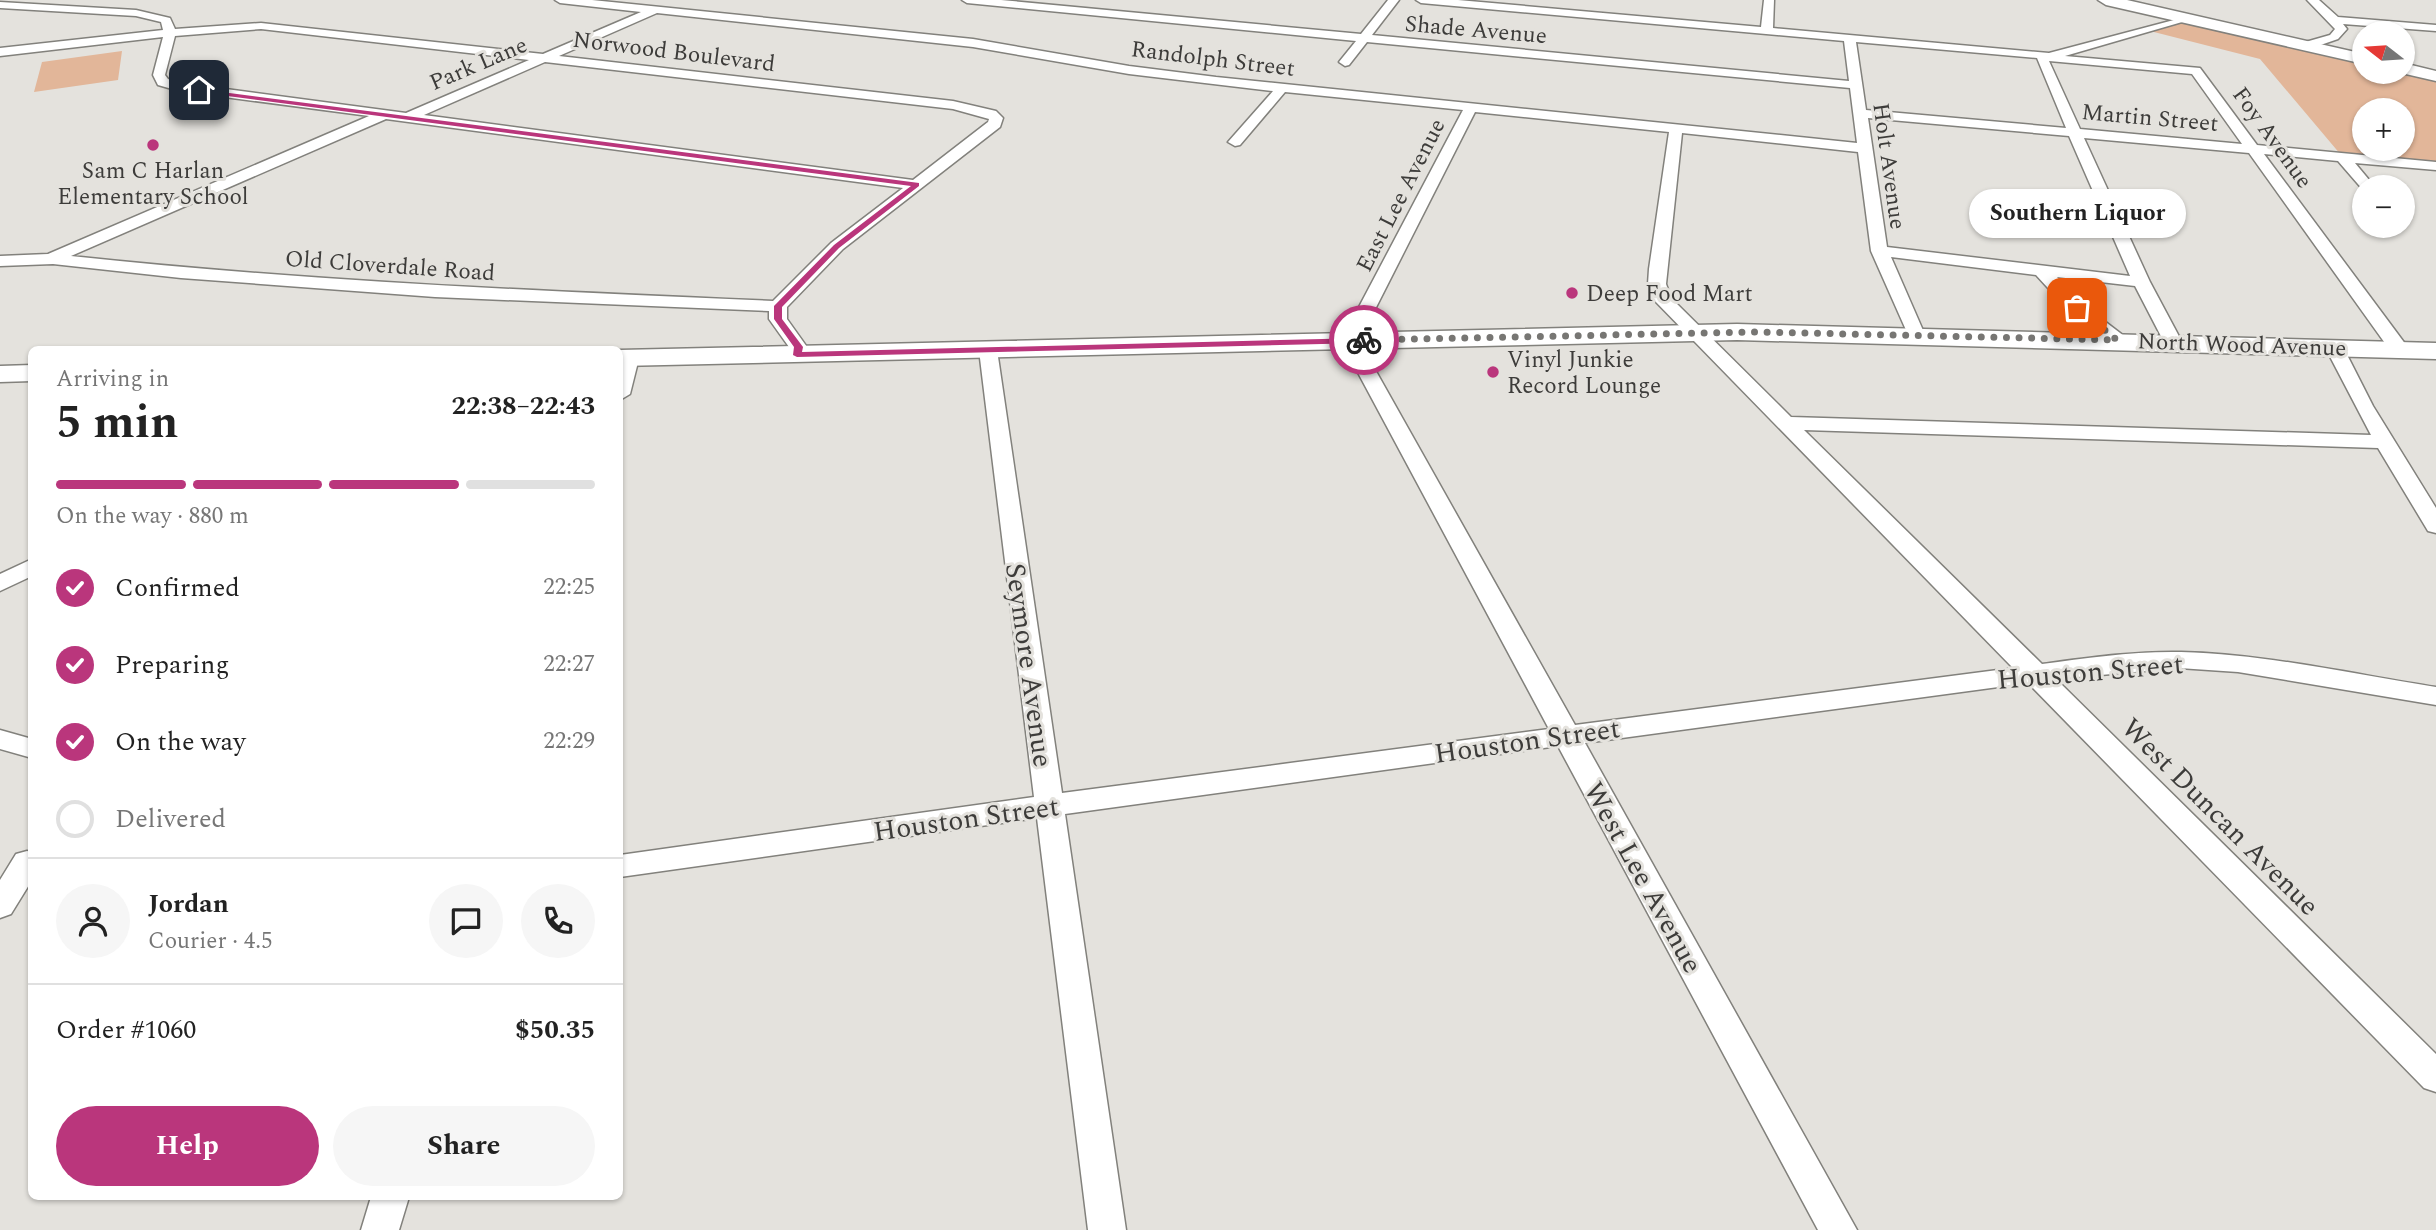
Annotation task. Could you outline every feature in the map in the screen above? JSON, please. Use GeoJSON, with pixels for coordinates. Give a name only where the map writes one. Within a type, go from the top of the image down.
{"type":"FeatureCollection","features":[{"type":"Feature","properties":{"kind":"main road"},"geometry":{"type":"LineString","coordinates":[[2106,0],[2352,57]]}},
{"type":"Feature","properties":{"kind":"main road"},"geometry":{"type":"LineString","coordinates":[[2415,71],[2436,76]]}},
{"type":"Feature","properties":{"kind":"main road","name":"North Wood Avenue"},"geometry":{"type":"LineString","coordinates":[[625,358],[1693,333],[1916,335],[2436,351]]}},
{"type":"Feature","properties":{"kind":"main road"},"geometry":{"type":"LineString","coordinates":[[0,374],[28,373]]}},
{"type":"Feature","properties":{"kind":"street","name":"Randolph Street"},"geometry":{"type":"LineString","coordinates":[[560,0],[973,43],[1152,74],[1864,148]]}},
{"type":"Feature","properties":{"kind":"street","name":"Park Lane"},"geometry":{"type":"LineString","coordinates":[[408,118],[680,0]]}},
{"type":"Feature","properties":{"kind":"street","name":"Shade Avenue"},"geometry":{"type":"LineString","coordinates":[[967,0],[1856,85]]}},
{"type":"Feature","properties":{"kind":"street"},"geometry":{"type":"LineString","coordinates":[[1345,62],[1394,0]]}},
{"type":"Feature","properties":{"kind":"street","name":"Foy Avenue"},"geometry":{"type":"LineString","coordinates":[[1421,0],[2196,71],[2256,149],[2356,293],[2399,349]]}},
{"type":"Feature","properties":{"kind":"street"},"geometry":{"type":"LineString","coordinates":[[1767,30],[1769,0]]}},
{"type":"Feature","properties":{"kind":"street"},"geometry":{"type":"LineString","coordinates":[[2306,46],[2334,37],[2340,32],[2336,20],[2312,0]]}},
{"type":"Feature","properties":{"kind":"street"},"geometry":{"type":"LineString","coordinates":[[0,5],[154,16],[166,20],[170,33],[159,75],[163,82],[199,90],[917,185]]}},
{"type":"Feature","properties":{"kind":"street"},"geometry":{"type":"LineString","coordinates":[[2173,342],[2141,282],[2042,60],[2185,18]]}},
{"type":"Feature","properties":{"kind":"street"},"geometry":{"type":"LineString","coordinates":[[2336,20],[2436,28]]}},
{"type":"Feature","properties":{"kind":"street","name":"Norwood Boulevard"},"geometry":{"type":"LineString","coordinates":[[0,52],[261,26],[953,105],[983,110],[996,118],[995,124],[837,246],[778,306]]}},
{"type":"Feature","properties":{"kind":"street","name":"Holt Avenue"},"geometry":{"type":"LineString","coordinates":[[1850,38],[1879,251],[1891,268],[1906,319],[1916,335]]}},
{"type":"Feature","properties":{"kind":"street"},"geometry":{"type":"LineString","coordinates":[[1235,142],[1282,88]]}},
{"type":"Feature","properties":{"kind":"street","name":"East Lee Avenue"},"geometry":{"type":"LineString","coordinates":[[1350,341],[1471,107]]}},
{"type":"Feature","properties":{"kind":"street","name":"Martin Street"},"geometry":{"type":"LineString","coordinates":[[1860,113],[2436,166]]}},
{"type":"Feature","properties":{"kind":"street"},"geometry":{"type":"LineString","coordinates":[[53,259],[383,114]]}},
{"type":"Feature","properties":{"kind":"street","name":"West Duncan Avenue"},"geometry":{"type":"LineString","coordinates":[[1676,129],[1657,269],[1657,284],[1663,300],[2436,1077]]}},
{"type":"Feature","properties":{"kind":"street"},"geometry":{"type":"LineString","coordinates":[[2342,158],[2357,175]]}},
{"type":"Feature","properties":{"kind":"street"},"geometry":{"type":"LineString","coordinates":[[1879,251],[2141,282]]}},
{"type":"Feature","properties":{"kind":"street","name":"Old Cloverdale Road"},"geometry":{"type":"LineString","coordinates":[[0,261],[53,259],[194,274],[422,291],[778,306]]}},
{"type":"Feature","properties":{"kind":"street"},"geometry":{"type":"LineString","coordinates":[[2042,271],[2077,308],[2117,340]]}},
{"type":"Feature","properties":{"kind":"street"},"geometry":{"type":"LineString","coordinates":[[778,306],[778,319],[798,347],[797,355]]}},
{"type":"Feature","properties":{"kind":"street","name":"West Lee Avenue"},"geometry":{"type":"LineString","coordinates":[[1350,341],[1838,1230]]}},
{"type":"Feature","properties":{"kind":"street"},"geometry":{"type":"LineString","coordinates":[[2334,347],[2363,405],[2436,526]]}},
{"type":"Feature","properties":{"kind":"street","name":"Seymore Avenue"},"geometry":{"type":"LineString","coordinates":[[988,350],[1107,1230]]}},
{"type":"Feature","properties":{"kind":"street"},"geometry":{"type":"LineString","coordinates":[[1786,423],[2386,442]]}},
{"type":"Feature","properties":{"kind":"street"},"geometry":{"type":"LineString","coordinates":[[0,584],[28,568]]}},
{"type":"Feature","properties":{"kind":"street","name":"Houston Street"},"geometry":{"type":"LineString","coordinates":[[623,866],[2035,673],[2179,660],[2250,666],[2436,696]]}},
{"type":"Feature","properties":{"kind":"street"},"geometry":{"type":"LineString","coordinates":[[0,739],[28,748]]}},
{"type":"Feature","properties":{"kind":"street"},"geometry":{"type":"LineString","coordinates":[[0,880],[28,860]]}},
{"type":"Feature","properties":{"kind":"street"},"geometry":{"type":"LineString","coordinates":[[0,906],[28,861]]}},
{"type":"Feature","properties":{"kind":"street"},"geometry":{"type":"LineString","coordinates":[[380,1230],[389,1200]]}},
{"type":"Feature","properties":{"kind":"shaded area"},"geometry":{"type":"Polygon","coordinates":[[[2185,20],[2352,59],[2352,84],[2415,84],[2415,74],[2436,79],[2436,163],[2412,161],[2415,161],[2415,98],[2352,98],[2352,156],[2341,155],[2260,59],[2150,31],[2185,20]]]}},
{"type":"Feature","properties":{"kind":"shaded area"},"geometry":{"type":"Polygon","coordinates":[[[122,51],[118,80],[34,92],[42,62],[122,51]]]}},
{"type":"Feature","properties":{"kind":"way so far"},"geometry":{"type":"LineString","coordinates":[[1364,340],[1796,332],[2117,340],[2077,308]]}},
{"type":"Feature","properties":{"kind":"place","name":"Sam C Harlan Elementary School"},"geometry":{"type":"Point","coordinates":[153,145]}},
{"type":"Feature","properties":{"kind":"place","name":"Deep Food Mart"},"geometry":{"type":"Point","coordinates":[1572,293]}},
{"type":"Feature","properties":{"kind":"place","name":"Southern Liquor"},"geometry":{"type":"Point","coordinates":[2077,308]}},
{"type":"Feature","properties":{"kind":"place","name":"Vinyl Junkie Record Lounge"},"geometry":{"type":"Point","coordinates":[1493,372]}},
{"type":"Feature","properties":{"kind":"route"},"geometry":{"type":"LineString","coordinates":[[199,90],[917,185],[837,246],[778,306],[778,319],[798,347],[797,355],[1364,340]]}}]}
